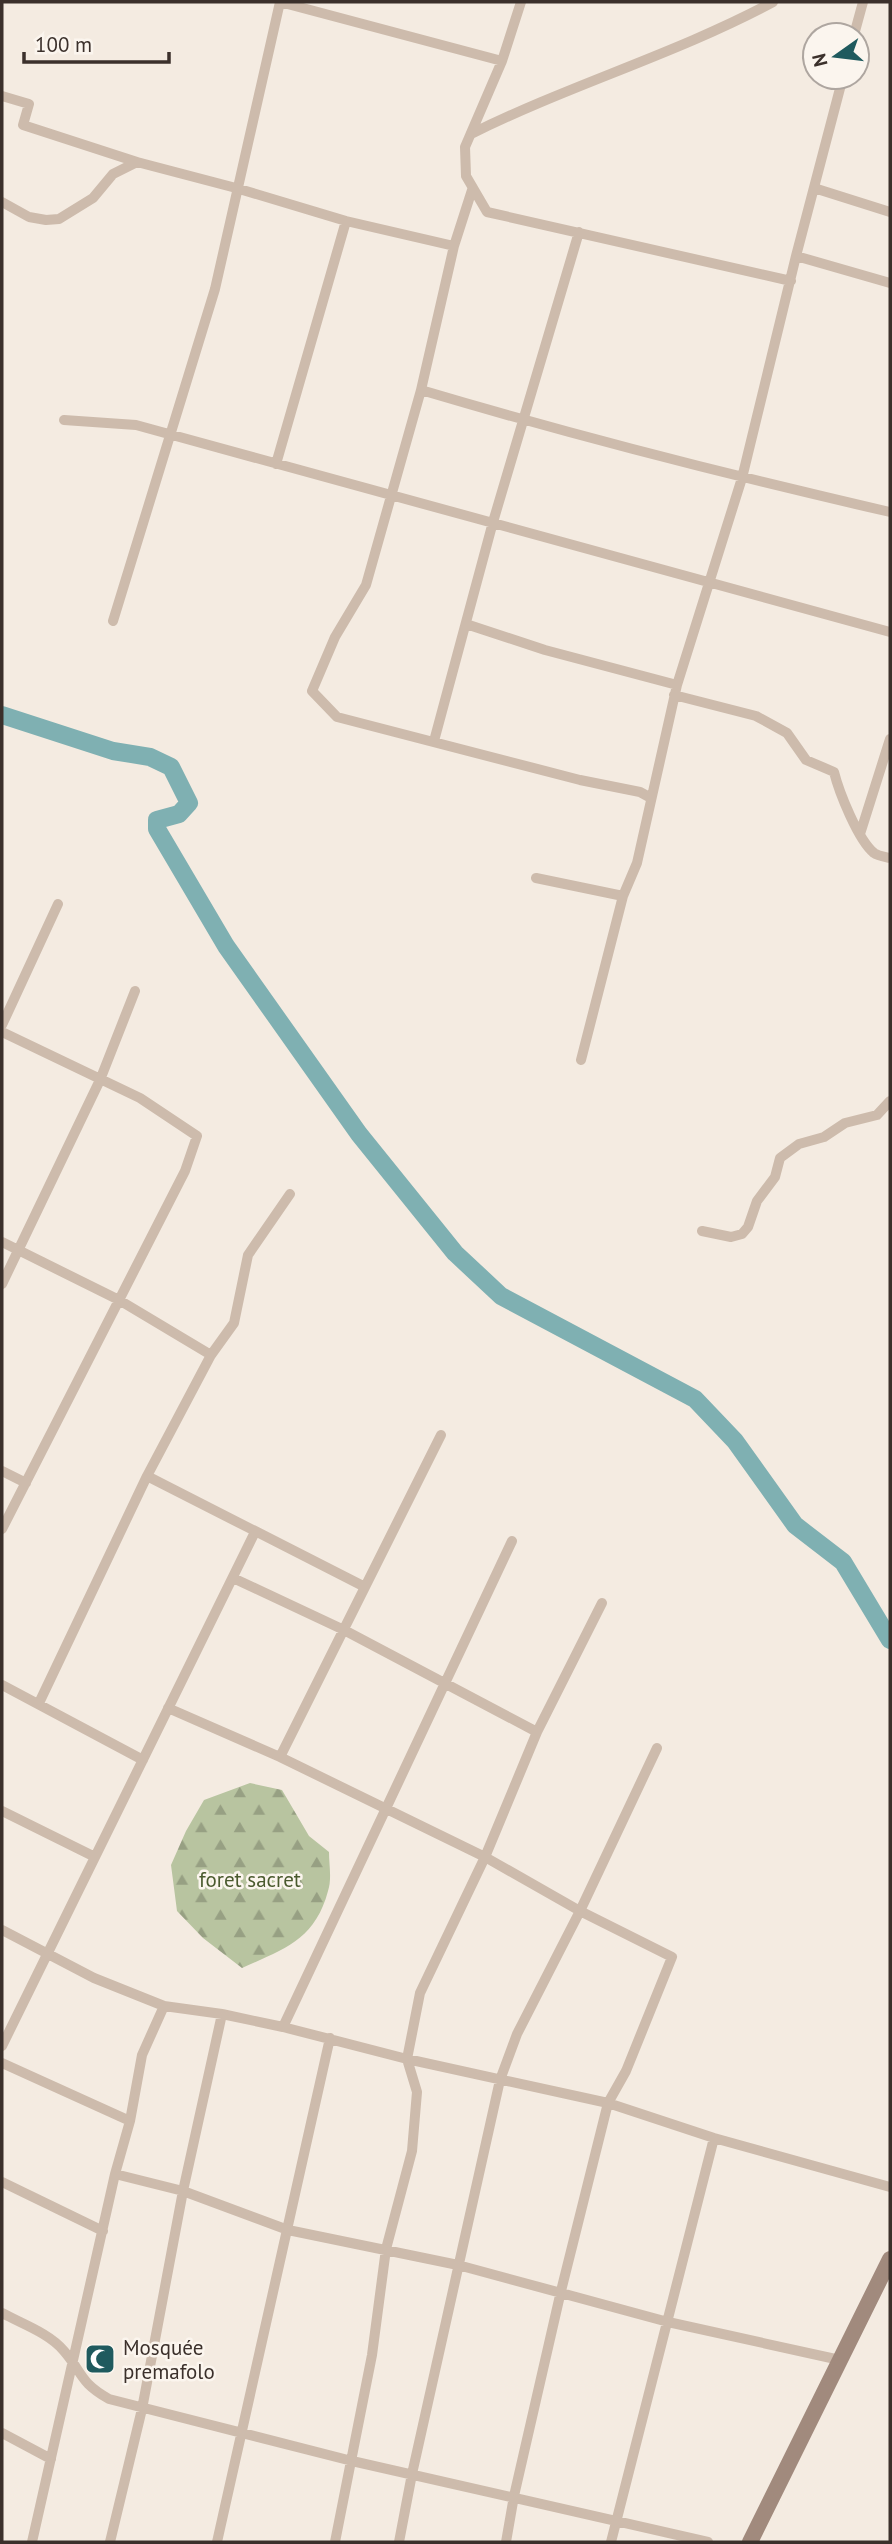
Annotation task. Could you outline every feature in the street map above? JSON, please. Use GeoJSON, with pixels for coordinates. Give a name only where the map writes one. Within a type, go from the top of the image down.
{"type":"FeatureCollection","features":[{"type":"Feature","properties":{"kind":"main road"},"geometry":{"type":"LineString","coordinates":[[750,2542],[890,2259]]}},
{"type":"Feature","properties":{"kind":"street"},"geometry":{"type":"LineString","coordinates":[[113,621],[215,289],[280,2],[502,61]]}},
{"type":"Feature","properties":{"kind":"street"},"geometry":{"type":"LineString","coordinates":[[520,2],[502,61],[466,147],[466,176],[487,212],[791,281]]}},
{"type":"Feature","properties":{"kind":"street"},"geometry":{"type":"LineString","coordinates":[[471,134],[520,109],[691,41],[773,2]]}},
{"type":"Feature","properties":{"kind":"street"},"geometry":{"type":"LineString","coordinates":[[858,21],[863,2]]}},
{"type":"Feature","properties":{"kind":"street"},"geometry":{"type":"LineString","coordinates":[[581,1060],[623,896],[637,863],[675,690],[742,478],[839,91]]}},
{"type":"Feature","properties":{"kind":"street"},"geometry":{"type":"LineString","coordinates":[[2,96],[29,104],[23,125],[138,162],[346,221],[454,246]]}},
{"type":"Feature","properties":{"kind":"street"},"geometry":{"type":"LineString","coordinates":[[2,202],[29,217],[59,219],[93,198],[113,174],[138,162]]}},
{"type":"Feature","properties":{"kind":"street"},"geometry":{"type":"LineString","coordinates":[[814,188],[890,212]]}},
{"type":"Feature","properties":{"kind":"street"},"geometry":{"type":"LineString","coordinates":[[472,190],[454,246],[421,390],[366,585],[335,637],[312,691],[337,717],[580,780],[640,792],[651,798]]}},
{"type":"Feature","properties":{"kind":"street"},"geometry":{"type":"LineString","coordinates":[[276,464],[346,221]]}},
{"type":"Feature","properties":{"kind":"street"},"geometry":{"type":"LineString","coordinates":[[434,741],[522,420],[579,232]]}},
{"type":"Feature","properties":{"kind":"street"},"geometry":{"type":"LineString","coordinates":[[796,256],[890,283]]}},
{"type":"Feature","properties":{"kind":"street"},"geometry":{"type":"LineString","coordinates":[[421,390],[522,420],[742,478],[890,512]]}},
{"type":"Feature","properties":{"kind":"street"},"geometry":{"type":"LineString","coordinates":[[64,420],[136,425],[890,632]]}},
{"type":"Feature","properties":{"kind":"street"},"geometry":{"type":"LineString","coordinates":[[466,624],[756,716],[788,733],[806,760],[834,772],[839,792],[860,834],[875,853],[890,858]]}},
{"type":"Feature","properties":{"kind":"street"},"geometry":{"type":"LineString","coordinates":[[860,834],[890,739]]}},
{"type":"Feature","properties":{"kind":"street"},"geometry":{"type":"LineString","coordinates":[[536,878],[623,896]]}},
{"type":"Feature","properties":{"kind":"street"},"geometry":{"type":"LineString","coordinates":[[2,1025],[58,904]]}},
{"type":"Feature","properties":{"kind":"street"},"geometry":{"type":"LineString","coordinates":[[2,1284],[100,1080],[135,991]]}},
{"type":"Feature","properties":{"kind":"street"},"geometry":{"type":"LineString","coordinates":[[2,1032],[140,1098],[197,1136],[185,1171],[2,1529]]}},
{"type":"Feature","properties":{"kind":"street"},"geometry":{"type":"LineString","coordinates":[[702,1231],[731,1237],[742,1234],[748,1227],[757,1201],[775,1177],[780,1158],[799,1144],[824,1137],[845,1123],[877,1115],[890,1101]]}},
{"type":"Feature","properties":{"kind":"street"},"geometry":{"type":"LineString","coordinates":[[39,1703],[147,1476],[211,1355],[234,1322],[248,1255],[290,1194]]}},
{"type":"Feature","properties":{"kind":"street"},"geometry":{"type":"LineString","coordinates":[[2,1242],[119,1300],[211,1355]]}},
{"type":"Feature","properties":{"kind":"street"},"geometry":{"type":"LineString","coordinates":[[280,1757],[441,1435]]}},
{"type":"Feature","properties":{"kind":"street"},"geometry":{"type":"LineString","coordinates":[[2,1471],[26,1483]]}},
{"type":"Feature","properties":{"kind":"street"},"geometry":{"type":"LineString","coordinates":[[147,1476],[365,1587]]}},
{"type":"Feature","properties":{"kind":"street"},"geometry":{"type":"LineString","coordinates":[[2,2046],[256,1532]]}},
{"type":"Feature","properties":{"kind":"street"},"geometry":{"type":"LineString","coordinates":[[283,2026],[512,1541]]}},
{"type":"Feature","properties":{"kind":"street"},"geometry":{"type":"LineString","coordinates":[[233,1578],[344,1630],[537,1732]]}},
{"type":"Feature","properties":{"kind":"street"},"geometry":{"type":"LineString","coordinates":[[335,2542],[372,2356],[386,2249],[412,2151],[417,2092],[407,2059],[420,1993],[485,1857],[537,1732],[602,1603]]}},
{"type":"Feature","properties":{"kind":"street"},"geometry":{"type":"LineString","coordinates":[[2,1685],[143,1760]]}},
{"type":"Feature","properties":{"kind":"street"},"geometry":{"type":"LineString","coordinates":[[168,1708],[280,1757],[485,1857],[580,1911],[672,1957],[626,2071],[608,2103],[561,2291],[506,2542]]}},
{"type":"Feature","properties":{"kind":"street"},"geometry":{"type":"LineString","coordinates":[[399,2542],[500,2080],[517,2034],[580,1911],[657,1748]]}},
{"type":"Feature","properties":{"kind":"street"},"geometry":{"type":"LineString","coordinates":[[2,1811],[95,1857]]}},
{"type":"Feature","properties":{"kind":"street"},"geometry":{"type":"LineString","coordinates":[[2,1930],[94,1978],[164,2006],[283,2026],[407,2059],[608,2103],[714,2138],[890,2187]]}},
{"type":"Feature","properties":{"kind":"street"},"geometry":{"type":"LineString","coordinates":[[32,2542],[115,2174],[130,2121],[142,2055],[164,2006]]}},
{"type":"Feature","properties":{"kind":"street"},"geometry":{"type":"LineString","coordinates":[[110,2542],[142,2409],[183,2191],[222,2014]]}},
{"type":"Feature","properties":{"kind":"street"},"geometry":{"type":"LineString","coordinates":[[217,2542],[330,2038]]}},
{"type":"Feature","properties":{"kind":"street"},"geometry":{"type":"LineString","coordinates":[[2,2063],[130,2121]]}},
{"type":"Feature","properties":{"kind":"street"},"geometry":{"type":"LineString","coordinates":[[611,2542],[714,2138]]}},
{"type":"Feature","properties":{"kind":"street"},"geometry":{"type":"LineString","coordinates":[[115,2174],[183,2191],[288,2230],[458,2265],[668,2322],[840,2360]]}},
{"type":"Feature","properties":{"kind":"street"},"geometry":{"type":"LineString","coordinates":[[2,2182],[103,2231]]}},
{"type":"Feature","properties":{"kind":"street"},"geometry":{"type":"LineString","coordinates":[[2,2313],[52,2340],[64,2351],[91,2389],[109,2399],[352,2461],[708,2542]]}},
{"type":"Feature","properties":{"kind":"street"},"geometry":{"type":"LineString","coordinates":[[2,2433],[51,2459]]}},
{"type":"Feature","properties":{"kind":"green space","name":"foret sacret"},"geometry":{"type":"Polygon","coordinates":[[[250,1783],[282,1790],[309,1836],[329,1852],[330,1877],[322,1908],[306,1932],[284,1948],[242,1968],[203,1938],[177,1911],[171,1865],[204,1800],[250,1783]]]}},
{"type":"Feature","properties":{"kind":"waterway"},"geometry":{"type":"LineString","coordinates":[[2,715],[113,751],[150,757],[171,767],[189,803],[179,814],[157,820],[157,829],[226,946],[359,1134],[455,1253],[501,1296],[695,1399],[735,1441],[795,1525],[843,1562],[890,1640]]}},
{"type":"Feature","properties":{"kind":"place","name":"Mosquée premafolo"},"geometry":{"type":"Point","coordinates":[100,2359]}}]}
